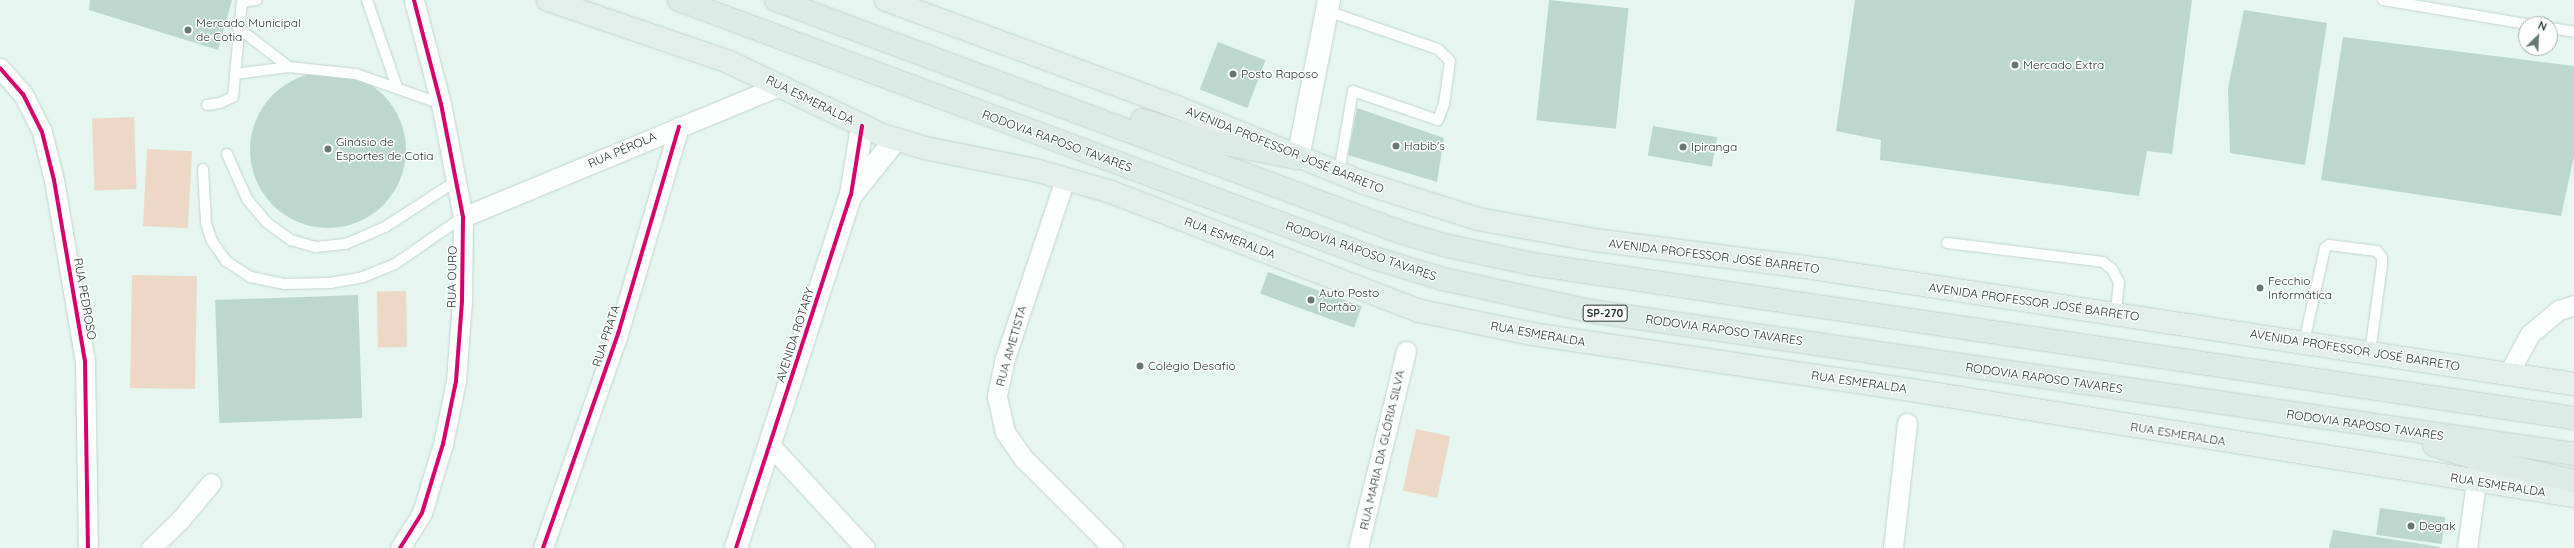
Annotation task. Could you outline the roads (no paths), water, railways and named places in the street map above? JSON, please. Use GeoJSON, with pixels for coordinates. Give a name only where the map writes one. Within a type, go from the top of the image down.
{"type":"FeatureCollection","features":[{"type":"Feature","properties":{"kind":"highway","name":"RUA ESMERALDA"},"geometry":{"type":"LineString","coordinates":[[548,0],[728,62],[782,85],[862,126],[896,139],[925,148],[1066,179],[1111,192],[1420,311],[1532,334],[1925,392],[2476,482],[2574,496]]}},
{"type":"Feature","properties":{"kind":"highway","name":"RODOVIA RAPOSO TAVARES"},"geometry":{"type":"LineString","coordinates":[[679,0],[1374,258],[1443,279],[1590,311],[2372,426],[2574,454]]}},
{"type":"Feature","properties":{"kind":"highway"},"geometry":{"type":"LineString","coordinates":[[776,0],[1400,232],[1444,245],[1532,264],[2574,418]]}},
{"type":"Feature","properties":{"kind":"highway"},"geometry":{"type":"LineString","coordinates":[[806,0],[1065,94],[1204,140],[1298,158]]}},
{"type":"Feature","properties":{"kind":"highway","name":"AVENIDA PROFESSOR JOSÉ BARRETO"},"geometry":{"type":"LineString","coordinates":[[886,0],[1170,104],[1298,158],[1478,219],[1529,229],[2116,313],[2574,384]]}},
{"type":"Feature","properties":{"kind":"highway"},"geometry":{"type":"LineString","coordinates":[[2372,426],[2480,460],[2574,480]]}},
{"type":"Feature","properties":{"kind":"street","name":"RUA OURO"},"geometry":{"type":"LineString","coordinates":[[400,548],[422,513],[443,444],[456,381],[462,301],[463,217],[441,104],[419,3]]}},
{"type":"Feature","properties":{"kind":"street"},"geometry":{"type":"LineString","coordinates":[[1298,158],[1328,6]]}},
{"type":"Feature","properties":{"kind":"street","name":"RUA PEDROSO"},"geometry":{"type":"LineString","coordinates":[[0,68],[23,94],[42,132],[54,180],[85,361],[88,548]]}},
{"type":"Feature","properties":{"kind":"street","name":"RUA PÉROLA"},"geometry":{"type":"LineString","coordinates":[[463,217],[782,85]]}},
{"type":"Feature","properties":{"kind":"street","name":"AVENIDA ROTARY"},"geometry":{"type":"LineString","coordinates":[[736,548],[768,444],[851,195],[862,126]]}},
{"type":"Feature","properties":{"kind":"street","name":"RUA PRATA"},"geometry":{"type":"LineString","coordinates":[[543,548],[618,334],[679,127]]}},
{"type":"Feature","properties":{"kind":"street","name":"AVENIDA ROTARY"},"geometry":{"type":"LineString","coordinates":[[851,195],[896,139]]}},
{"type":"Feature","properties":{"kind":"street","name":"RUA AMETISTA"},"geometry":{"type":"LineString","coordinates":[[1066,179],[1006,358],[997,397],[1005,432],[1024,459],[1113,548]]}},
{"type":"Feature","properties":{"kind":"street"},"geometry":{"type":"LineString","coordinates":[[2508,374],[2530,334],[2566,308]]}},
{"type":"Feature","properties":{"kind":"street","name":"RUA MARIA DA GLÓRIA SILVA"},"geometry":{"type":"LineString","coordinates":[[1358,548],[1406,351]]}},
{"type":"Feature","properties":{"kind":"street"},"geometry":{"type":"LineString","coordinates":[[1894,548],[1907,423]]}},
{"type":"Feature","properties":{"kind":"street"},"geometry":{"type":"LineString","coordinates":[[768,444],[865,548]]}},
{"type":"Feature","properties":{"kind":"street"},"geometry":{"type":"LineString","coordinates":[[2467,548],[2476,482]]}},
{"type":"Feature","properties":{"kind":"street"},"geometry":{"type":"LineString","coordinates":[[151,548],[180,520],[211,483]]}},
{"type":"Feature","properties":{"kind":"lane"},"geometry":{"type":"LineString","coordinates":[[207,105],[220,103],[233,97],[237,27],[242,1],[257,0]]}},
{"type":"Feature","properties":{"kind":"lane"},"geometry":{"type":"LineString","coordinates":[[367,0],[397,87]]}},
{"type":"Feature","properties":{"kind":"lane"},"geometry":{"type":"LineString","coordinates":[[2383,0],[2518,22]]}},
{"type":"Feature","properties":{"kind":"lane"},"geometry":{"type":"LineString","coordinates":[[1328,6],[1438,49],[1450,61],[1444,104],[1438,120],[1353,90],[1339,172]]}},
{"type":"Feature","properties":{"kind":"lane"},"geometry":{"type":"LineString","coordinates":[[237,27],[289,67]]}},
{"type":"Feature","properties":{"kind":"lane"},"geometry":{"type":"LineString","coordinates":[[2558,29],[2574,32]]}},
{"type":"Feature","properties":{"kind":"lane"},"geometry":{"type":"LineString","coordinates":[[235,74],[289,67],[356,74],[397,87],[441,104]]}},
{"type":"Feature","properties":{"kind":"lane"},"geometry":{"type":"LineString","coordinates":[[227,154],[247,200],[266,222],[291,240],[316,247],[346,244],[385,226],[456,180]]}},
{"type":"Feature","properties":{"kind":"lane"},"geometry":{"type":"LineString","coordinates":[[204,168],[206,222],[212,242],[226,261],[251,277],[284,284],[330,283],[364,277],[395,264],[463,217]]}},
{"type":"Feature","properties":{"kind":"lane"},"geometry":{"type":"LineString","coordinates":[[1947,242],[2104,262],[2112,269],[2119,282],[2116,313]]}},
{"type":"Feature","properties":{"kind":"lane"},"geometry":{"type":"LineString","coordinates":[[2304,342],[2325,248],[2329,245],[2377,251],[2382,258],[2382,265],[2370,353]]}},
{"type":"Feature","properties":{"kind":"place","name":"Mercado Municipal de Cotia"},"geometry":{"type":"Point","coordinates":[188,30]}},
{"type":"Feature","properties":{"kind":"place","name":"Mercado Extra"},"geometry":{"type":"Point","coordinates":[2015,65]}},
{"type":"Feature","properties":{"kind":"place","name":"Posto Raposo"},"geometry":{"type":"Point","coordinates":[1233,74]}},
{"type":"Feature","properties":{"kind":"place","name":"Habib's"},"geometry":{"type":"Point","coordinates":[1396,146]}},
{"type":"Feature","properties":{"kind":"place","name":"Ipiranga"},"geometry":{"type":"Point","coordinates":[1683,147]}},
{"type":"Feature","properties":{"kind":"place","name":"Ginásio de Esportes de Cotia"},"geometry":{"type":"Point","coordinates":[328,149]}},
{"type":"Feature","properties":{"kind":"place","name":"Fecchio Informática"},"geometry":{"type":"Point","coordinates":[2260,288]}},
{"type":"Feature","properties":{"kind":"place","name":"Auto Posto Portão"},"geometry":{"type":"Point","coordinates":[1311,300]}},
{"type":"Feature","properties":{"kind":"place","name":"Colégio Desafio"},"geometry":{"type":"Point","coordinates":[1140,366]}},
{"type":"Feature","properties":{"kind":"place","name":"Degak"},"geometry":{"type":"Point","coordinates":[2411,526]}}]}
